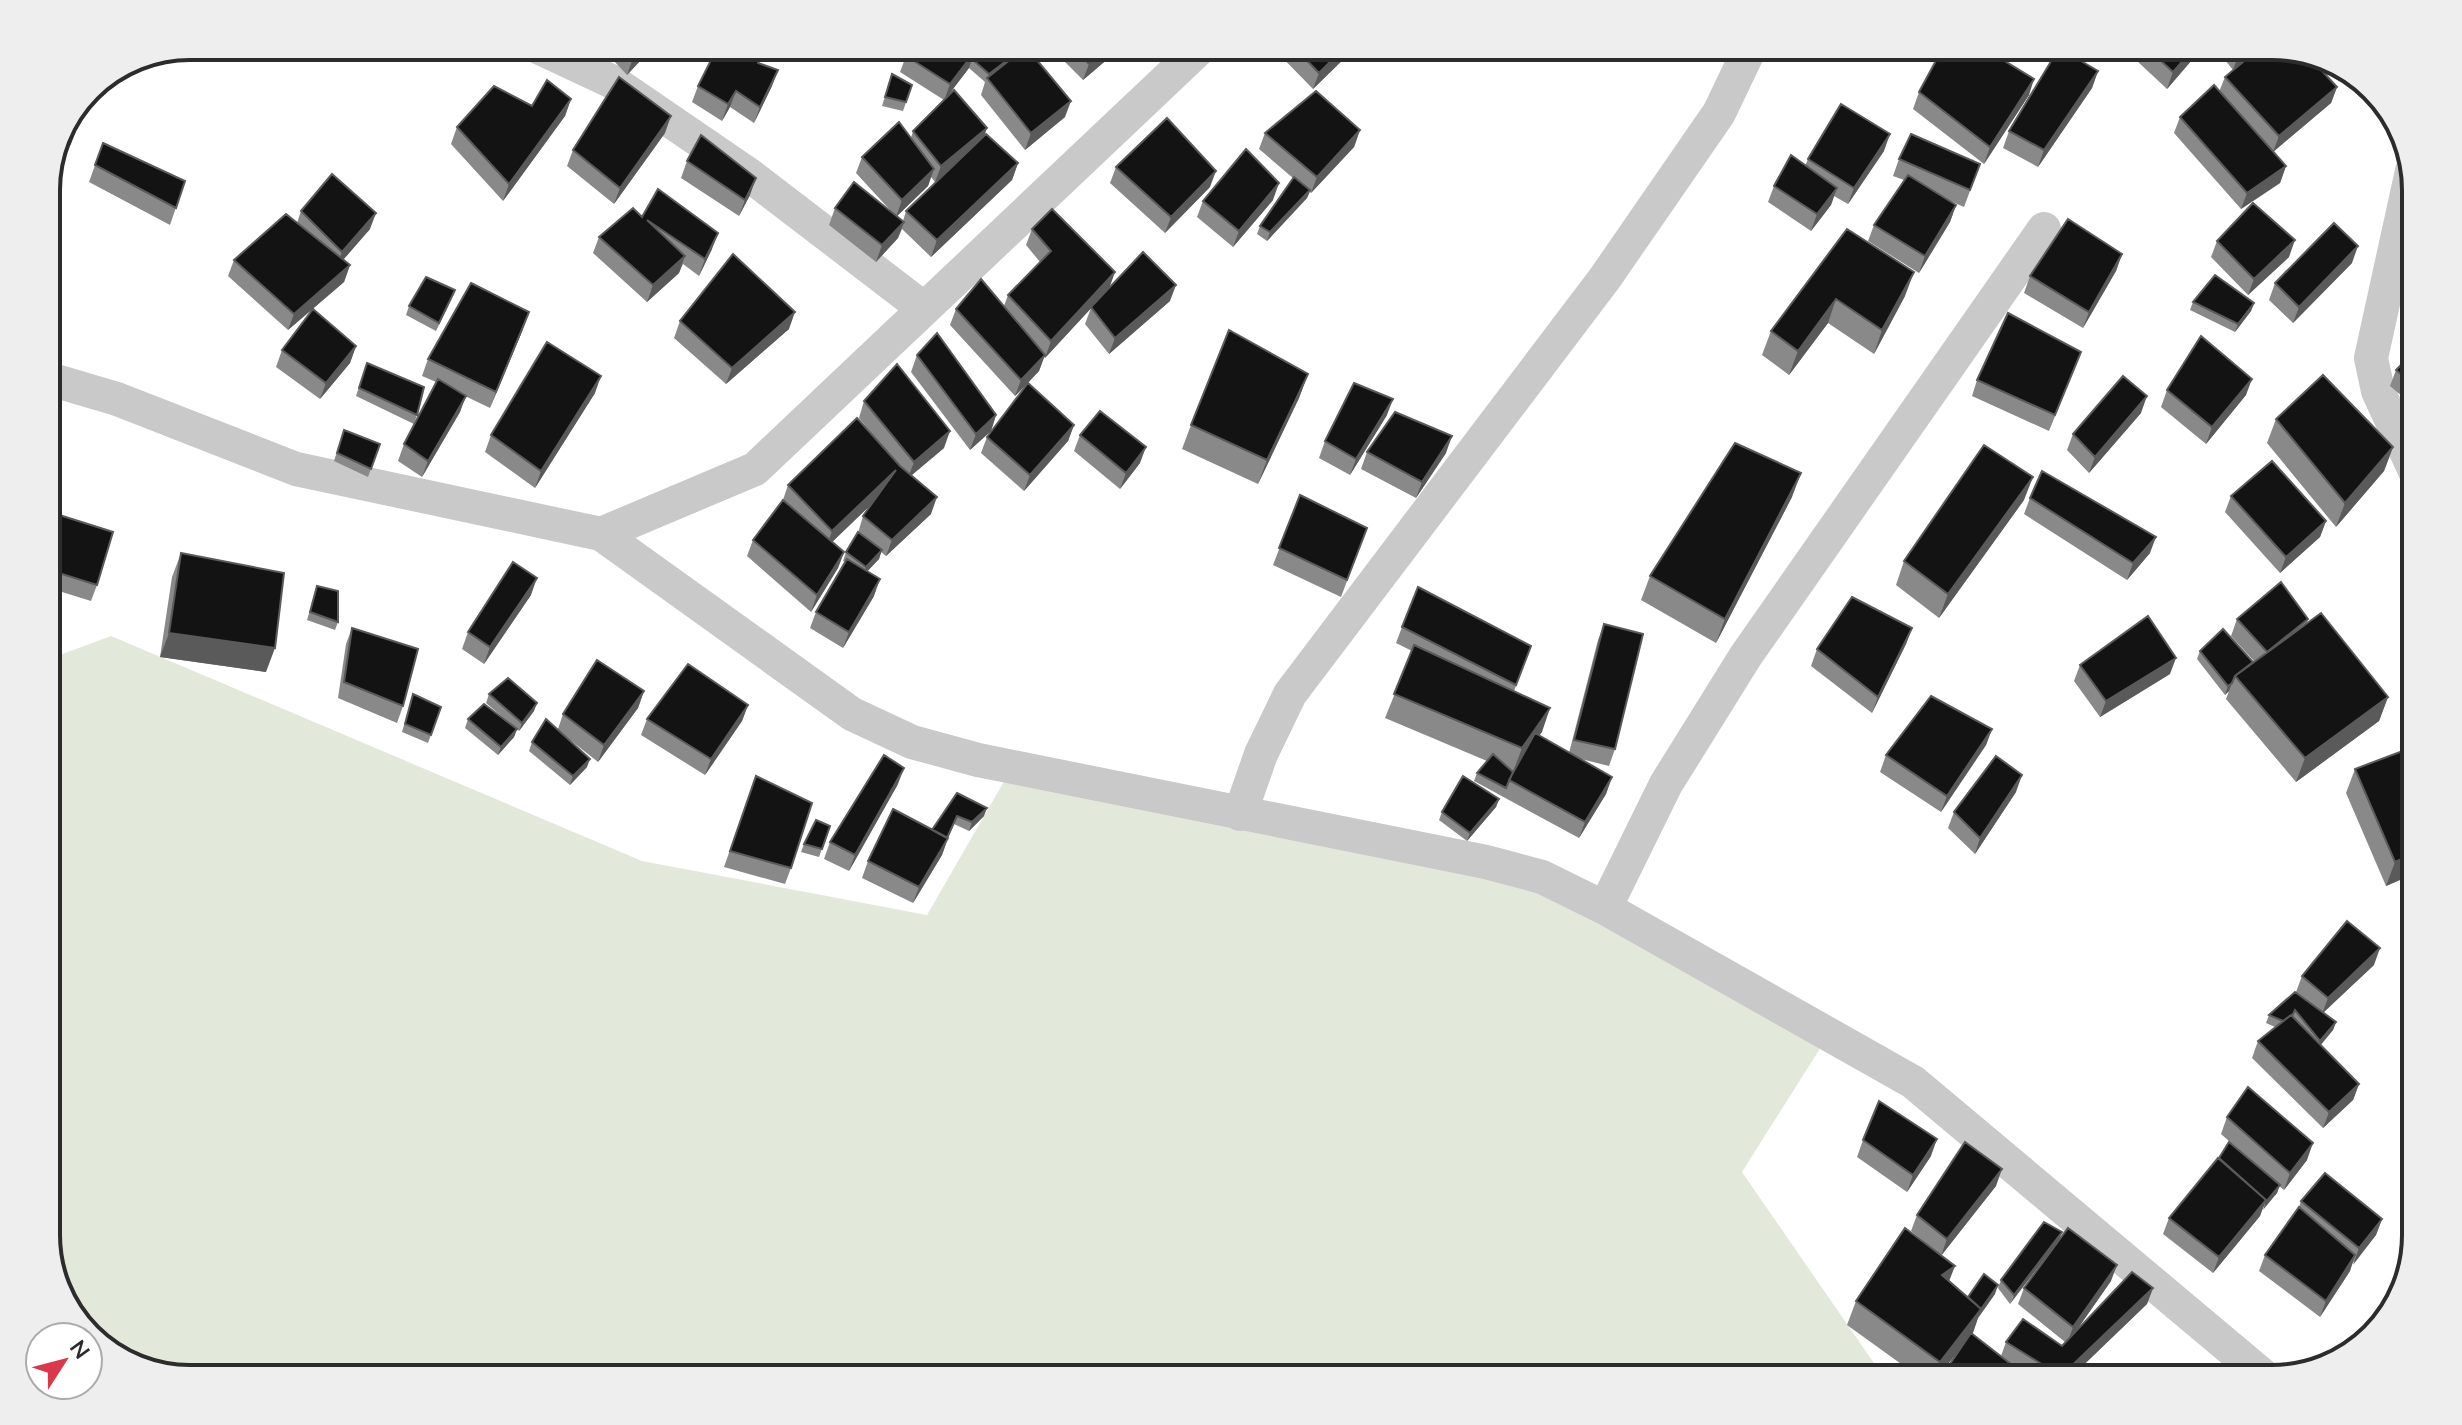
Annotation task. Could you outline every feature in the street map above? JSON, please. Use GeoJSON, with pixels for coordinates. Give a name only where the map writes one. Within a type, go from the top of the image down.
{"type":"FeatureCollection","features":[{"type":"Feature","properties":{"kind":"street"},"geometry":{"type":"LineString","coordinates":[[566,60],[615,83],[748,174],[923,308]]}},
{"type":"Feature","properties":{"kind":"street"},"geometry":{"type":"LineString","coordinates":[[601,534],[755,469],[1187,60]]}},
{"type":"Feature","properties":{"kind":"street"},"geometry":{"type":"LineString","coordinates":[[1240,814],[1261,754],[1290,694],[1605,278],[1719,113],[1744,60]]}},
{"type":"Feature","properties":{"kind":"street"},"geometry":{"type":"LineString","coordinates":[[2402,217],[2371,358],[2378,391],[2402,443]]}},
{"type":"Feature","properties":{"kind":"street"},"geometry":{"type":"LineString","coordinates":[[1605,908],[1666,784],[1745,657],[2044,229]]}},
{"type":"Feature","properties":{"kind":"street"},"geometry":{"type":"LineString","coordinates":[[60,382],[117,399],[296,469],[601,534],[852,714],[912,742],[978,760],[1517,869],[1542,877],[1605,908],[1913,1082],[2250,1365]]}},
{"type":"Feature","properties":{"kind":"green space"},"geometry":{"type":"Polygon","coordinates":[[[111,636],[642,861],[927,915],[1010,771],[1530,884],[1821,1047],[1742,1172],[1875,1365],[173,1364],[125,1348],[104,1332],[104,1321],[93,1321],[77,1300],[67,1276],[60,1243],[60,655],[111,636]]]}},
{"type":"Feature","properties":{"kind":"building"},"geometry":{"type":"Polygon","coordinates":[[[711,60],[759,60],[758,63],[778,70],[760,107],[736,91],[728,104],[698,86],[711,60]]]}},
{"type":"Feature","properties":{"kind":"building"},"geometry":{"type":"Polygon","coordinates":[[[912,60],[968,60],[950,84],[912,60]]]}},
{"type":"Feature","properties":{"kind":"building"},"geometry":{"type":"Polygon","coordinates":[[[973,60],[1007,60],[989,74],[973,60]]]}},
{"type":"Feature","properties":{"kind":"building"},"geometry":{"type":"Polygon","coordinates":[[[1010,60],[1037,60],[1071,101],[1031,133],[987,78],[1010,60]]]}},
{"type":"Feature","properties":{"kind":"building"},"geometry":{"type":"Polygon","coordinates":[[[1306,60],[1332,60],[1319,73],[1306,60]]]}},
{"type":"Feature","properties":{"kind":"building"},"geometry":{"type":"Polygon","coordinates":[[[1936,60],[2003,60],[2034,79],[1990,147],[1919,92],[1936,60]]]}},
{"type":"Feature","properties":{"kind":"building"},"geometry":{"type":"Polygon","coordinates":[[[2052,60],[2079,60],[2098,71],[2044,150],[2009,131],[2052,60]]]}},
{"type":"Feature","properties":{"kind":"building"},"geometry":{"type":"Polygon","coordinates":[[[2160,60],[2184,60],[2173,72],[2160,60]]]}},
{"type":"Feature","properties":{"kind":"building"},"geometry":{"type":"Polygon","coordinates":[[[2245,60],[2289,61],[2321,70],[2337,87],[2279,136],[2225,77],[2245,60]]]}},
{"type":"Feature","properties":{"kind":"building"},"geometry":{"type":"Polygon","coordinates":[[[892,74],[912,85],[906,102],[885,97],[892,74]]]}},
{"type":"Feature","properties":{"kind":"building"},"geometry":{"type":"Polygon","coordinates":[[[619,77],[671,116],[620,188],[573,150],[619,77]]]}},
{"type":"Feature","properties":{"kind":"building"},"geometry":{"type":"Polygon","coordinates":[[[547,80],[571,99],[509,184],[457,127],[494,86],[532,106],[547,80]]]}},
{"type":"Feature","properties":{"kind":"building"},"geometry":{"type":"Polygon","coordinates":[[[2214,85],[2286,166],[2247,193],[2180,117],[2214,85]]]}},
{"type":"Feature","properties":{"kind":"building"},"geometry":{"type":"Polygon","coordinates":[[[954,90],[987,128],[941,166],[913,131],[954,90]]]}},
{"type":"Feature","properties":{"kind":"building"},"geometry":{"type":"Polygon","coordinates":[[[1316,91],[1360,130],[1317,177],[1265,133],[1316,91]]]}},
{"type":"Feature","properties":{"kind":"building"},"geometry":{"type":"Polygon","coordinates":[[[1841,104],[1890,134],[1854,188],[1808,159],[1841,104]]]}},
{"type":"Feature","properties":{"kind":"building"},"geometry":{"type":"Polygon","coordinates":[[[1167,118],[1216,171],[1171,217],[1116,167],[1167,118]]]}},
{"type":"Feature","properties":{"kind":"building"},"geometry":{"type":"Polygon","coordinates":[[[899,122],[934,169],[902,200],[862,157],[899,122]]]}},
{"type":"Feature","properties":{"kind":"building"},"geometry":{"type":"Polygon","coordinates":[[[986,134],[1018,163],[937,240],[906,211],[986,134]]]}},
{"type":"Feature","properties":{"kind":"building"},"geometry":{"type":"Polygon","coordinates":[[[1911,134],[1980,164],[1970,190],[1899,159],[1911,134]]]}},
{"type":"Feature","properties":{"kind":"building"},"geometry":{"type":"Polygon","coordinates":[[[701,135],[756,178],[745,200],[687,161],[701,135]]]}},
{"type":"Feature","properties":{"kind":"building"},"geometry":{"type":"Polygon","coordinates":[[[103,143],[185,181],[176,208],[95,165],[103,143]]]}},
{"type":"Feature","properties":{"kind":"building"},"geometry":{"type":"Polygon","coordinates":[[[1246,149],[1279,183],[1239,231],[1203,201],[1246,149]]]}},
{"type":"Feature","properties":{"kind":"building"},"geometry":{"type":"Polygon","coordinates":[[[1791,155],[1837,188],[1817,214],[1774,186],[1791,155]]]}},
{"type":"Feature","properties":{"kind":"building"},"geometry":{"type":"Polygon","coordinates":[[[332,174],[376,213],[342,252],[301,211],[332,174]]]}},
{"type":"Feature","properties":{"kind":"building"},"geometry":{"type":"Polygon","coordinates":[[[1908,175],[1956,205],[1925,256],[1874,225],[1908,175]]]}},
{"type":"Feature","properties":{"kind":"building"},"geometry":{"type":"Polygon","coordinates":[[[1294,177],[1310,190],[1270,232],[1260,226],[1294,177]]]}},
{"type":"Feature","properties":{"kind":"building"},"geometry":{"type":"Polygon","coordinates":[[[854,182],[904,222],[882,245],[835,208],[854,182]]]}},
{"type":"Feature","properties":{"kind":"building"},"geometry":{"type":"Polygon","coordinates":[[[658,189],[718,233],[705,259],[647,220],[685,256],[653,285],[599,237],[633,208],[642,217],[658,189]]]}},
{"type":"Feature","properties":{"kind":"building"},"geometry":{"type":"Polygon","coordinates":[[[2253,203],[2295,240],[2254,279],[2217,241],[2253,203]]]}},
{"type":"Feature","properties":{"kind":"building"},"geometry":{"type":"Polygon","coordinates":[[[1052,209],[1115,272],[1051,341],[1008,295],[1051,251],[1032,229],[1052,209]]]}},
{"type":"Feature","properties":{"kind":"building"},"geometry":{"type":"Polygon","coordinates":[[[286,214],[350,265],[294,314],[234,260],[286,214]]]}},
{"type":"Feature","properties":{"kind":"building"},"geometry":{"type":"Polygon","coordinates":[[[2068,219],[2122,254],[2089,312],[2030,276],[2068,219]]]}},
{"type":"Feature","properties":{"kind":"building"},"geometry":{"type":"Polygon","coordinates":[[[2334,223],[2358,246],[2299,307],[2275,283],[2334,223]]]}},
{"type":"Feature","properties":{"kind":"building"},"geometry":{"type":"Polygon","coordinates":[[[1847,229],[1914,272],[1882,330],[1836,299],[1798,351],[1771,331],[1847,229]]]}},
{"type":"Feature","properties":{"kind":"building"},"geometry":{"type":"Polygon","coordinates":[[[1143,252],[1176,285],[1115,338],[1091,307],[1143,252]]]}},
{"type":"Feature","properties":{"kind":"building"},"geometry":{"type":"Polygon","coordinates":[[[733,254],[795,312],[732,368],[680,321],[733,254]]]}},
{"type":"Feature","properties":{"kind":"building"},"geometry":{"type":"Polygon","coordinates":[[[2215,275],[2254,303],[2238,324],[2193,302],[2215,275]]]}},
{"type":"Feature","properties":{"kind":"building"},"geometry":{"type":"Polygon","coordinates":[[[426,277],[455,290],[439,323],[409,306],[426,277]]]}},
{"type":"Feature","properties":{"kind":"building"},"geometry":{"type":"Polygon","coordinates":[[[981,279],[1045,355],[1021,380],[956,309],[981,279]]]}},
{"type":"Feature","properties":{"kind":"building"},"geometry":{"type":"Polygon","coordinates":[[[471,283],[529,312],[496,392],[428,359],[471,283]]]}},
{"type":"Feature","properties":{"kind":"building"},"geometry":{"type":"Polygon","coordinates":[[[313,309],[356,346],[326,383],[282,350],[313,309]]]}},
{"type":"Feature","properties":{"kind":"building"},"geometry":{"type":"Polygon","coordinates":[[[2008,313],[2081,352],[2055,415],[1977,380],[2008,313]]]}},
{"type":"Feature","properties":{"kind":"building"},"geometry":{"type":"Polygon","coordinates":[[[1229,330],[1308,374],[1267,460],[1191,425],[1229,330]]]}},
{"type":"Feature","properties":{"kind":"building"},"geometry":{"type":"Polygon","coordinates":[[[937,333],[996,415],[976,434],[917,355],[937,333]]]}},
{"type":"Feature","properties":{"kind":"building"},"geometry":{"type":"Polygon","coordinates":[[[2201,336],[2252,379],[2212,427],[2167,390],[2201,336]]]}},
{"type":"Feature","properties":{"kind":"building"},"geometry":{"type":"Polygon","coordinates":[[[547,342],[601,376],[541,471],[491,435],[547,342]]]}},
{"type":"Feature","properties":{"kind":"building"},"geometry":{"type":"Polygon","coordinates":[[[367,363],[424,387],[417,415],[359,388],[367,363]]]}},
{"type":"Feature","properties":{"kind":"building"},"geometry":{"type":"Polygon","coordinates":[[[897,364],[950,431],[914,462],[864,401],[897,364]]]}},
{"type":"Feature","properties":{"kind":"building"},"geometry":{"type":"Polygon","coordinates":[[[2323,375],[2393,447],[2345,503],[2276,419],[2323,375]]]}},
{"type":"Feature","properties":{"kind":"building"},"geometry":{"type":"Polygon","coordinates":[[[2123,376],[2147,396],[2095,457],[2073,434],[2123,376]]]}},
{"type":"Feature","properties":{"kind":"building"},"geometry":{"type":"Polygon","coordinates":[[[438,379],[466,396],[428,461],[404,444],[438,379]]]}},
{"type":"Feature","properties":{"kind":"building"},"geometry":{"type":"Polygon","coordinates":[[[1028,383],[1074,425],[1030,475],[987,437],[1028,383]]]}},
{"type":"Feature","properties":{"kind":"building"},"geometry":{"type":"Polygon","coordinates":[[[1354,383],[1393,399],[1356,459],[1325,441],[1354,383]]]}},
{"type":"Feature","properties":{"kind":"building"},"geometry":{"type":"Polygon","coordinates":[[[1100,411],[1146,447],[1126,473],[1080,435],[1100,411]]]}},
{"type":"Feature","properties":{"kind":"building"},"geometry":{"type":"Polygon","coordinates":[[[1395,412],[1452,436],[1422,482],[1367,452],[1395,412]]]}},
{"type":"Feature","properties":{"kind":"building"},"geometry":{"type":"Polygon","coordinates":[[[857,418],[900,466],[937,497],[892,540],[863,516],[896,470],[832,531],[788,485],[857,418]]]}},
{"type":"Feature","properties":{"kind":"building"},"geometry":{"type":"Polygon","coordinates":[[[344,430],[380,444],[371,469],[337,453],[344,430]]]}},
{"type":"Feature","properties":{"kind":"building"},"geometry":{"type":"Polygon","coordinates":[[[1735,443],[1801,473],[1725,619],[1650,576],[1735,443]]]}},
{"type":"Feature","properties":{"kind":"building"},"geometry":{"type":"Polygon","coordinates":[[[1984,445],[2033,477],[1948,594],[1904,561],[1984,445]]]}},
{"type":"Feature","properties":{"kind":"building"},"geometry":{"type":"Polygon","coordinates":[[[2272,461],[2326,521],[2286,557],[2231,496],[2272,461]]]}},
{"type":"Feature","properties":{"kind":"building"},"geometry":{"type":"Polygon","coordinates":[[[2042,471],[2156,537],[2133,563],[2030,498],[2042,471]]]}},
{"type":"Feature","properties":{"kind":"building"},"geometry":{"type":"Polygon","coordinates":[[[1300,495],[1367,528],[1347,580],[1279,548],[1300,495]]]}},
{"type":"Feature","properties":{"kind":"building"},"geometry":{"type":"Polygon","coordinates":[[[783,500],[844,552],[817,595],[753,540],[783,500]]]}},
{"type":"Feature","properties":{"kind":"building"},"geometry":{"type":"Polygon","coordinates":[[[60,515],[113,532],[97,585],[60,573],[60,515]]]}},
{"type":"Feature","properties":{"kind":"building"},"geometry":{"type":"Polygon","coordinates":[[[858,532],[882,550],[866,567],[846,552],[858,532]]]}},
{"type":"Feature","properties":{"kind":"building"},"geometry":{"type":"Polygon","coordinates":[[[181,553],[284,573],[275,648],[169,633],[181,553]]]}},
{"type":"Feature","properties":{"kind":"building"},"geometry":{"type":"Polygon","coordinates":[[[847,559],[880,579],[849,632],[816,612],[847,559]]]}},
{"type":"Feature","properties":{"kind":"building"},"geometry":{"type":"Polygon","coordinates":[[[513,562],[537,578],[490,647],[468,632],[513,562]]]}},
{"type":"Feature","properties":{"kind":"building"},"geometry":{"type":"Polygon","coordinates":[[[2281,582],[2308,619],[2267,652],[2237,619],[2281,582]]]}},
{"type":"Feature","properties":{"kind":"building"},"geometry":{"type":"Polygon","coordinates":[[[317,586],[338,591],[338,622],[310,612],[317,586]]]}},
{"type":"Feature","properties":{"kind":"building"},"geometry":{"type":"Polygon","coordinates":[[[1418,587],[1531,646],[1516,685],[1402,627],[1418,587]]]}},
{"type":"Feature","properties":{"kind":"building"},"geometry":{"type":"Polygon","coordinates":[[[1852,597],[1912,628],[1878,697],[1817,649],[1852,597]]]}},
{"type":"Feature","properties":{"kind":"building"},"geometry":{"type":"Polygon","coordinates":[[[2321,613],[2388,697],[2305,758],[2235,676],[2321,613]]]}},
{"type":"Feature","properties":{"kind":"building"},"geometry":{"type":"Polygon","coordinates":[[[2148,616],[2176,658],[2106,701],[2080,665],[2148,616]]]}},
{"type":"Feature","properties":{"kind":"building"},"geometry":{"type":"Polygon","coordinates":[[[1604,624],[1643,634],[1615,749],[1574,740],[1604,624]]]}},
{"type":"Feature","properties":{"kind":"building"},"geometry":{"type":"Polygon","coordinates":[[[352,628],[418,649],[403,706],[344,682],[352,628]]]}},
{"type":"Feature","properties":{"kind":"building"},"geometry":{"type":"Polygon","coordinates":[[[2223,629],[2253,662],[2228,686],[2200,651],[2223,629]]]}},
{"type":"Feature","properties":{"kind":"building"},"geometry":{"type":"Polygon","coordinates":[[[1414,645],[1550,708],[1522,748],[1394,694],[1414,645]]]}},
{"type":"Feature","properties":{"kind":"building"},"geometry":{"type":"Polygon","coordinates":[[[597,660],[644,691],[604,745],[563,714],[597,660]]]}},
{"type":"Feature","properties":{"kind":"building"},"geometry":{"type":"Polygon","coordinates":[[[688,664],[748,705],[711,759],[647,719],[688,664]]]}},
{"type":"Feature","properties":{"kind":"building"},"geometry":{"type":"Polygon","coordinates":[[[508,678],[537,703],[522,723],[489,694],[508,678]]]}},
{"type":"Feature","properties":{"kind":"building"},"geometry":{"type":"Polygon","coordinates":[[[413,694],[441,707],[431,735],[405,724],[413,694]]]}},
{"type":"Feature","properties":{"kind":"building"},"geometry":{"type":"Polygon","coordinates":[[[1931,696],[1992,729],[1947,796],[1886,755],[1931,696]]]}},
{"type":"Feature","properties":{"kind":"building"},"geometry":{"type":"Polygon","coordinates":[[[484,704],[517,729],[501,747],[468,719],[484,704]]]}},
{"type":"Feature","properties":{"kind":"building"},"geometry":{"type":"Polygon","coordinates":[[[546,719],[590,759],[573,776],[532,742],[546,719]]]}},
{"type":"Feature","properties":{"kind":"building"},"geometry":{"type":"Polygon","coordinates":[[[1535,733],[1612,777],[1585,822],[1509,780],[1535,733]]]}},
{"type":"Feature","properties":{"kind":"building"},"geometry":{"type":"Polygon","coordinates":[[[2402,751],[2402,859],[2395,862],[2355,769],[2402,751]]]}},
{"type":"Feature","properties":{"kind":"building"},"geometry":{"type":"Polygon","coordinates":[[[1493,754],[1513,772],[1506,788],[1477,773],[1493,754]]]}},
{"type":"Feature","properties":{"kind":"building"},"geometry":{"type":"Polygon","coordinates":[[[884,755],[904,768],[855,855],[830,842],[884,755]]]}},
{"type":"Feature","properties":{"kind":"building"},"geometry":{"type":"Polygon","coordinates":[[[1996,756],[2022,775],[1980,838],[1954,812],[1996,756]]]}},
{"type":"Feature","properties":{"kind":"building"},"geometry":{"type":"Polygon","coordinates":[[[756,776],[812,803],[791,868],[730,851],[756,776]]]}},
{"type":"Feature","properties":{"kind":"building"},"geometry":{"type":"Polygon","coordinates":[[[1463,776],[1499,799],[1470,833],[1442,812],[1463,776]]]}},
{"type":"Feature","properties":{"kind":"building"},"geometry":{"type":"Polygon","coordinates":[[[957,793],[987,808],[972,822],[957,816],[947,838],[932,830],[957,793]]]}},
{"type":"Feature","properties":{"kind":"building"},"geometry":{"type":"Polygon","coordinates":[[[893,809],[948,838],[919,887],[868,861],[893,809]]]}},
{"type":"Feature","properties":{"kind":"building"},"geometry":{"type":"Polygon","coordinates":[[[816,820],[830,826],[822,849],[804,844],[816,820]]]}},
{"type":"Feature","properties":{"kind":"building"},"geometry":{"type":"Polygon","coordinates":[[[2347,921],[2380,948],[2328,998],[2302,976],[2347,921]]]}},
{"type":"Feature","properties":{"kind":"building"},"geometry":{"type":"Polygon","coordinates":[[[2295,992],[2336,1022],[2320,1041],[2295,1010],[2283,1021],[2269,1015],[2295,992]]]}},
{"type":"Feature","properties":{"kind":"building"},"geometry":{"type":"Polygon","coordinates":[[[2291,1015],[2359,1084],[2329,1112],[2258,1041],[2291,1015]]]}},
{"type":"Feature","properties":{"kind":"building"},"geometry":{"type":"Polygon","coordinates":[[[2248,1087],[2313,1143],[2290,1173],[2227,1117],[2248,1087]]]}},
{"type":"Feature","properties":{"kind":"building"},"geometry":{"type":"Polygon","coordinates":[[[1879,1101],[1937,1139],[1913,1175],[1863,1140],[1879,1101]]]}},
{"type":"Feature","properties":{"kind":"building"},"geometry":{"type":"Polygon","coordinates":[[[1965,1142],[2002,1169],[1947,1239],[1917,1215],[1965,1142]]]}},
{"type":"Feature","properties":{"kind":"building"},"geometry":{"type":"Polygon","coordinates":[[[2229,1142],[2280,1185],[2266,1202],[2219,1158],[2229,1142]]]}},
{"type":"Feature","properties":{"kind":"building"},"geometry":{"type":"Polygon","coordinates":[[[2218,1158],[2266,1200],[2219,1257],[2169,1218],[2218,1158]]]}},
{"type":"Feature","properties":{"kind":"building"},"geometry":{"type":"Polygon","coordinates":[[[2325,1173],[2382,1219],[2359,1248],[2301,1201],[2325,1173]]]}},
{"type":"Feature","properties":{"kind":"building"},"geometry":{"type":"Polygon","coordinates":[[[2299,1207],[2355,1255],[2326,1301],[2265,1255],[2299,1207]]]}},
{"type":"Feature","properties":{"kind":"building"},"geometry":{"type":"Polygon","coordinates":[[[2044,1222],[2062,1232],[2014,1295],[2001,1280],[2044,1222]]]}},
{"type":"Feature","properties":{"kind":"building"},"geometry":{"type":"Polygon","coordinates":[[[1905,1228],[1955,1266],[1942,1275],[1981,1309],[1940,1362],[1856,1301],[1905,1228]]]}},
{"type":"Feature","properties":{"kind":"building"},"geometry":{"type":"Polygon","coordinates":[[[2068,1228],[2117,1265],[2073,1327],[2024,1288],[2068,1228]]]}},
{"type":"Feature","properties":{"kind":"building"},"geometry":{"type":"Polygon","coordinates":[[[2132,1272],[2153,1288],[2072,1365],[2043,1365],[2006,1342],[2023,1319],[2062,1346],[2132,1272]]]}},
{"type":"Feature","properties":{"kind":"building"},"geometry":{"type":"Polygon","coordinates":[[[1984,1274],[1998,1285],[1979,1312],[1981,1309],[1968,1297],[1984,1274]]]}},
{"type":"Feature","properties":{"kind":"building"},"geometry":{"type":"Polygon","coordinates":[[[1971,1333],[2012,1365],[1951,1365],[1971,1333]]]}}]}
